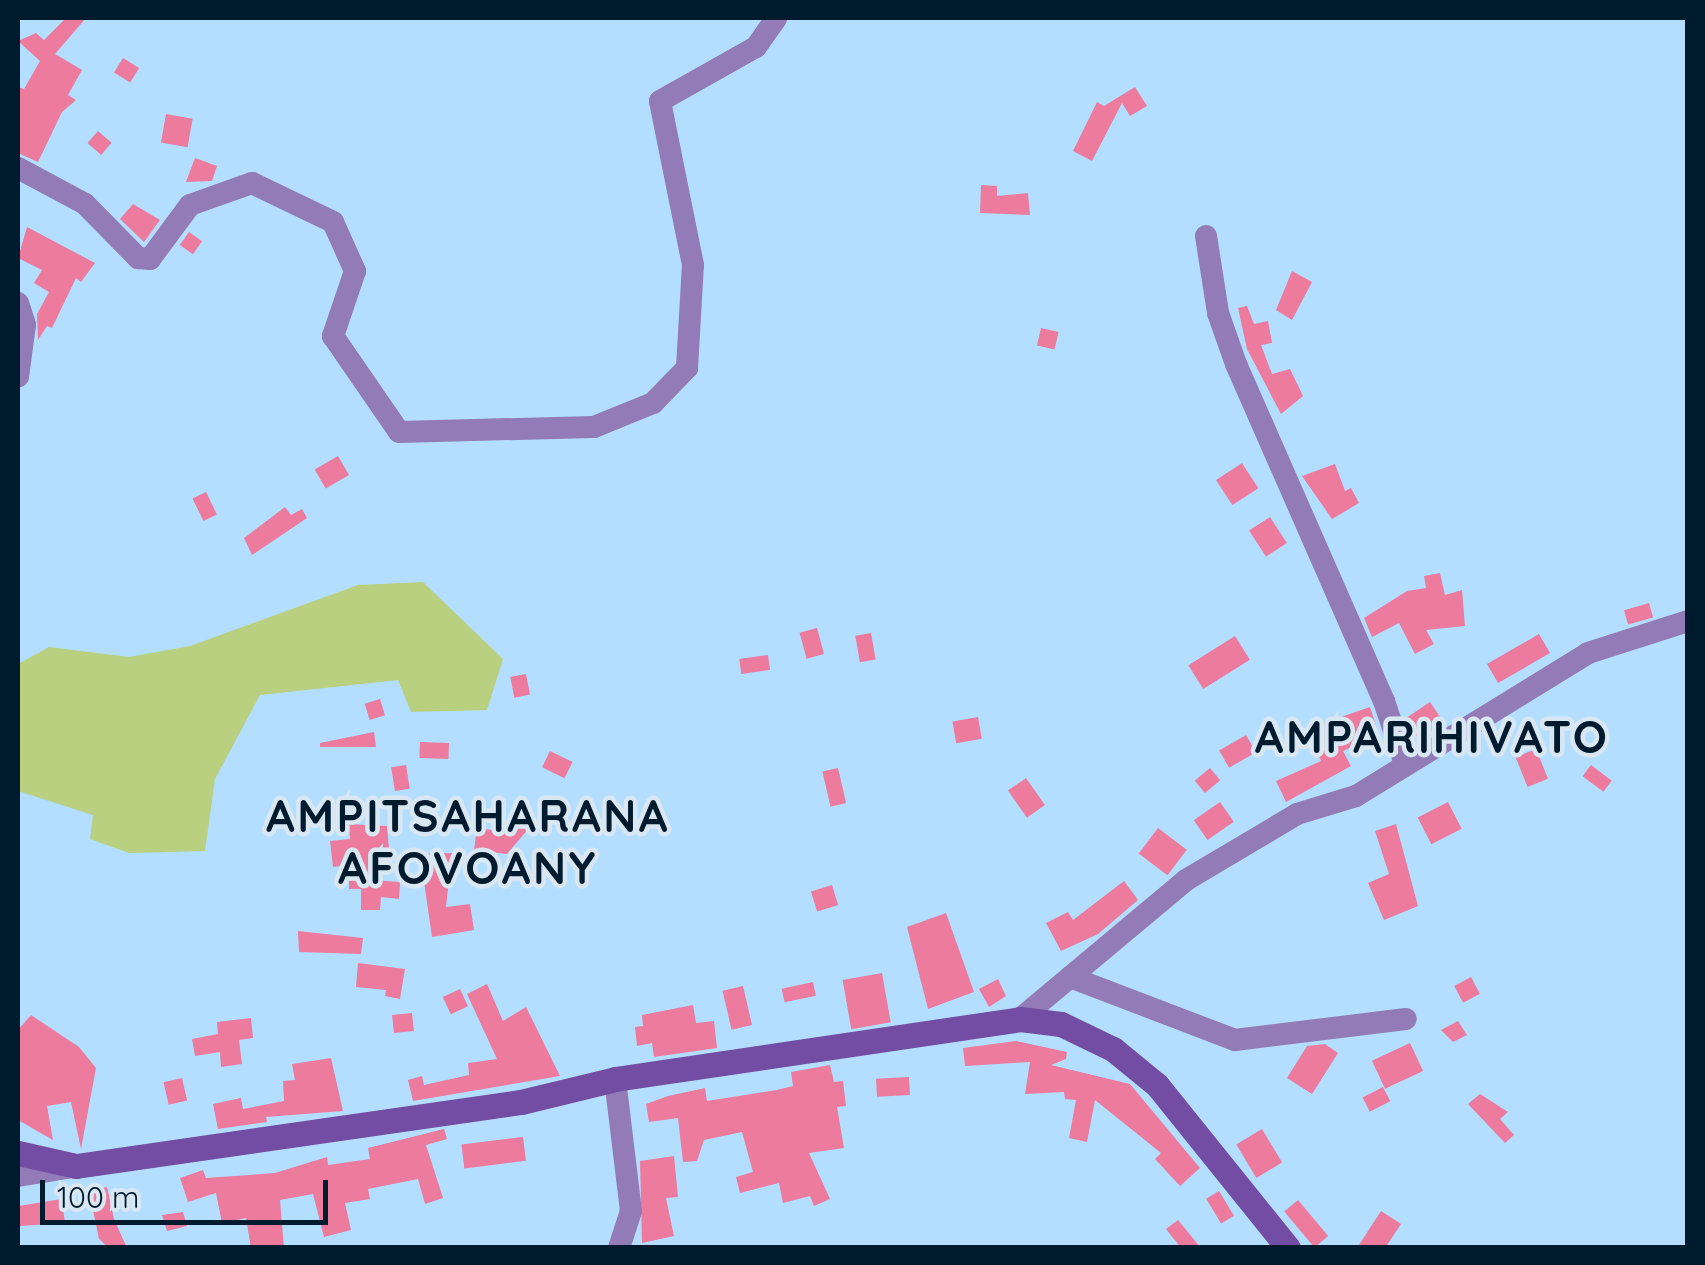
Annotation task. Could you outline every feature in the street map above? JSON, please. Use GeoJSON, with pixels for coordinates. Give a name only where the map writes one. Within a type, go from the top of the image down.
{"type":"FeatureCollection","features":[{"type":"Feature","properties":{"kind":"main road"},"geometry":{"type":"LineString","coordinates":[[18,1153],[76,1166],[521,1102],[615,1079],[1020,1020],[1079,1032],[1113,1049],[1157,1084],[1288,1248]]}},
{"type":"Feature","properties":{"kind":"street"},"geometry":{"type":"LineString","coordinates":[[18,168],[85,204],[138,258],[150,259],[190,205],[252,183],[333,222],[355,271],[334,336],[399,432],[594,427],[653,403],[687,368],[693,265],[660,101],[756,47],[776,18]]}},
{"type":"Feature","properties":{"kind":"street"},"geometry":{"type":"LineString","coordinates":[[1206,236],[1218,314],[1236,364],[1384,701],[1404,762]]}},
{"type":"Feature","properties":{"kind":"street"},"geometry":{"type":"LineString","coordinates":[[18,303],[25,325],[18,377]]}},
{"type":"Feature","properties":{"kind":"street"},"geometry":{"type":"LineString","coordinates":[[1020,1020],[1186,880],[1297,814],[1356,796],[1404,762],[1588,653],[1688,621]]}},
{"type":"Feature","properties":{"kind":"street"},"geometry":{"type":"LineString","coordinates":[[1070,977],[1235,1040],[1406,1019]]}},
{"type":"Feature","properties":{"kind":"street"},"geometry":{"type":"LineString","coordinates":[[615,1079],[630,1211],[618,1248]]}},
{"type":"Feature","properties":{"kind":"street"},"geometry":{"type":"LineString","coordinates":[[18,1176],[76,1166]]}},
{"type":"Feature","properties":{"kind":"green space"},"geometry":{"type":"Polygon","coordinates":[[[423,582],[503,659],[487,710],[411,712],[398,680],[260,695],[215,779],[205,851],[129,853],[90,839],[93,815],[18,791],[18,664],[49,647],[129,657],[190,646],[358,585],[423,582]]]}},
{"type":"Feature","properties":{"kind":"building"},"geometry":{"type":"Polygon","coordinates":[[[66,18],[86,18],[55,54],[82,70],[68,95],[76,100],[62,112],[38,162],[18,153],[18,87],[24,89],[40,61],[18,41],[36,33],[44,40],[66,18]]]}},
{"type":"Feature","properties":{"kind":"building"},"geometry":{"type":"Polygon","coordinates":[[[123,58],[139,68],[130,82],[114,72],[123,58]]]}},
{"type":"Feature","properties":{"kind":"building"},"geometry":{"type":"Polygon","coordinates":[[[1135,87],[1147,106],[1130,116],[1122,103],[1092,161],[1073,151],[1097,102],[1104,106],[1135,87]]]}},
{"type":"Feature","properties":{"kind":"building"},"geometry":{"type":"Polygon","coordinates":[[[166,114],[193,119],[188,147],[161,143],[166,114]]]}},
{"type":"Feature","properties":{"kind":"building"},"geometry":{"type":"Polygon","coordinates":[[[98,131],[112,143],[101,155],[88,143],[98,131]]]}},
{"type":"Feature","properties":{"kind":"building"},"geometry":{"type":"Polygon","coordinates":[[[195,158],[217,166],[212,181],[186,182],[195,158]]]}},
{"type":"Feature","properties":{"kind":"building"},"geometry":{"type":"Polygon","coordinates":[[[981,185],[997,186],[997,196],[1028,193],[1030,215],[980,213],[981,185]]]}},
{"type":"Feature","properties":{"kind":"building"},"geometry":{"type":"Polygon","coordinates":[[[133,204],[160,220],[144,242],[120,219],[133,204]]]}},
{"type":"Feature","properties":{"kind":"building"},"geometry":{"type":"Polygon","coordinates":[[[27,227],[95,263],[81,282],[76,278],[52,328],[47,326],[38,340],[37,314],[49,292],[34,283],[42,270],[18,258],[27,227]]]}},
{"type":"Feature","properties":{"kind":"building"},"geometry":{"type":"Polygon","coordinates":[[[189,232],[202,241],[193,254],[180,245],[189,232]]]}},
{"type":"Feature","properties":{"kind":"building"},"geometry":{"type":"Polygon","coordinates":[[[1292,271],[1312,282],[1292,320],[1276,310],[1292,271]]]}},
{"type":"Feature","properties":{"kind":"building"},"geometry":{"type":"Polygon","coordinates":[[[1247,306],[1254,324],[1268,321],[1272,343],[1261,345],[1272,374],[1290,369],[1303,396],[1281,414],[1247,349],[1238,308],[1247,306]]]}},
{"type":"Feature","properties":{"kind":"building"},"geometry":{"type":"Polygon","coordinates":[[[1041,328],[1059,332],[1054,350],[1037,346],[1041,328]]]}},
{"type":"Feature","properties":{"kind":"building"},"geometry":{"type":"Polygon","coordinates":[[[338,456],[349,475],[326,489],[315,469],[338,456]]]}},
{"type":"Feature","properties":{"kind":"building"},"geometry":{"type":"Polygon","coordinates":[[[1242,463],[1258,488],[1232,505],[1216,480],[1242,463]]]}},
{"type":"Feature","properties":{"kind":"building"},"geometry":{"type":"Polygon","coordinates":[[[1335,464],[1345,491],[1351,488],[1359,503],[1332,519],[1302,476],[1335,464]]]}},
{"type":"Feature","properties":{"kind":"building"},"geometry":{"type":"Polygon","coordinates":[[[206,492],[217,514],[203,521],[193,499],[206,492]]]}},
{"type":"Feature","properties":{"kind":"building"},"geometry":{"type":"Polygon","coordinates":[[[285,507],[291,515],[302,509],[307,518],[252,555],[244,538],[285,507]]]}},
{"type":"Feature","properties":{"kind":"building"},"geometry":{"type":"Polygon","coordinates":[[[1270,517],[1287,543],[1266,557],[1249,531],[1270,517]]]}},
{"type":"Feature","properties":{"kind":"building"},"geometry":{"type":"Polygon","coordinates":[[[1440,573],[1445,595],[1462,590],[1465,626],[1426,630],[1434,644],[1415,654],[1399,623],[1372,637],[1364,618],[1407,591],[1426,588],[1424,576],[1440,573]]]}},
{"type":"Feature","properties":{"kind":"building"},"geometry":{"type":"Polygon","coordinates":[[[1649,603],[1653,617],[1628,625],[1624,610],[1649,603]]]}},
{"type":"Feature","properties":{"kind":"building"},"geometry":{"type":"Polygon","coordinates":[[[817,628],[824,654],[807,659],[800,633],[817,628]]]}},
{"type":"Feature","properties":{"kind":"building"},"geometry":{"type":"Polygon","coordinates":[[[871,633],[876,660],[860,662],[855,636],[871,633]]]}},
{"type":"Feature","properties":{"kind":"building"},"geometry":{"type":"Polygon","coordinates":[[[1539,634],[1550,653],[1498,683],[1487,664],[1539,634]]]}},
{"type":"Feature","properties":{"kind":"building"},"geometry":{"type":"Polygon","coordinates":[[[1235,636],[1250,660],[1203,689],[1188,665],[1235,636]]]}},
{"type":"Feature","properties":{"kind":"building"},"geometry":{"type":"Polygon","coordinates":[[[768,655],[770,670],[741,674],[739,659],[768,655]]]}},
{"type":"Feature","properties":{"kind":"building"},"geometry":{"type":"Polygon","coordinates":[[[526,674],[530,695],[514,698],[510,677],[526,674]]]}},
{"type":"Feature","properties":{"kind":"building"},"geometry":{"type":"Polygon","coordinates":[[[380,699],[385,715],[370,720],[365,704],[380,699]]]}},
{"type":"Feature","properties":{"kind":"building"},"geometry":{"type":"Polygon","coordinates":[[[1430,702],[1444,723],[1419,740],[1405,719],[1430,702]]]}},
{"type":"Feature","properties":{"kind":"building"},"geometry":{"type":"Polygon","coordinates":[[[1370,707],[1379,734],[1343,751],[1351,766],[1286,802],[1276,781],[1321,761],[1306,729],[1370,707]]]}},
{"type":"Feature","properties":{"kind":"building"},"geometry":{"type":"Polygon","coordinates":[[[978,717],[982,739],[956,743],[952,722],[978,717]]]}},
{"type":"Feature","properties":{"kind":"building"},"geometry":{"type":"Polygon","coordinates":[[[374,732],[376,747],[320,747],[320,743],[374,732]]]}},
{"type":"Feature","properties":{"kind":"building"},"geometry":{"type":"Polygon","coordinates":[[[1246,735],[1256,752],[1229,768],[1219,750],[1246,735]]]}},
{"type":"Feature","properties":{"kind":"building"},"geometry":{"type":"Polygon","coordinates":[[[420,742],[449,743],[448,759],[419,758],[420,742]]]}},
{"type":"Feature","properties":{"kind":"building"},"geometry":{"type":"Polygon","coordinates":[[[1536,749],[1548,779],[1528,787],[1516,757],[1536,749]]]}},
{"type":"Feature","properties":{"kind":"building"},"geometry":{"type":"Polygon","coordinates":[[[550,751],[572,762],[565,778],[542,767],[550,751]]]}},
{"type":"Feature","properties":{"kind":"building"},"geometry":{"type":"Polygon","coordinates":[[[406,765],[410,789],[395,791],[391,767],[406,765]]]}},
{"type":"Feature","properties":{"kind":"building"},"geometry":{"type":"Polygon","coordinates":[[[1591,765],[1612,781],[1603,792],[1583,776],[1591,765]]]}},
{"type":"Feature","properties":{"kind":"building"},"geometry":{"type":"Polygon","coordinates":[[[838,768],[846,803],[831,807],[822,772],[838,768]]]}},
{"type":"Feature","properties":{"kind":"building"},"geometry":{"type":"Polygon","coordinates":[[[1210,768],[1220,780],[1205,793],[1195,781],[1210,768]]]}},
{"type":"Feature","properties":{"kind":"building"},"geometry":{"type":"Polygon","coordinates":[[[1026,778],[1045,805],[1027,818],[1008,791],[1026,778]]]}},
{"type":"Feature","properties":{"kind":"building"},"geometry":{"type":"Polygon","coordinates":[[[1220,802],[1234,822],[1208,840],[1194,820],[1220,802]]]}},
{"type":"Feature","properties":{"kind":"building"},"geometry":{"type":"Polygon","coordinates":[[[1448,802],[1462,829],[1431,844],[1418,817],[1448,802]]]}},
{"type":"Feature","properties":{"kind":"building"},"geometry":{"type":"Polygon","coordinates":[[[520,807],[536,820],[507,854],[474,850],[477,828],[500,831],[520,807]]]}},
{"type":"Feature","properties":{"kind":"building"},"geometry":{"type":"Polygon","coordinates":[[[349,824],[387,826],[389,849],[373,850],[374,880],[400,882],[399,899],[381,897],[380,910],[361,910],[361,889],[349,889],[349,865],[333,867],[330,841],[350,839],[349,824]]]}},
{"type":"Feature","properties":{"kind":"building"},"geometry":{"type":"Polygon","coordinates":[[[1396,824],[1418,906],[1384,920],[1368,883],[1389,874],[1375,831],[1396,824]]]}},
{"type":"Feature","properties":{"kind":"building"},"geometry":{"type":"Polygon","coordinates":[[[1158,828],[1187,850],[1167,875],[1139,854],[1158,828]]]}},
{"type":"Feature","properties":{"kind":"building"},"geometry":{"type":"Polygon","coordinates":[[[452,853],[446,907],[470,904],[474,930],[432,937],[420,854],[452,853]]]}},
{"type":"Feature","properties":{"kind":"building"},"geometry":{"type":"Polygon","coordinates":[[[1124,881],[1138,900],[1098,934],[1061,951],[1046,923],[1068,912],[1073,920],[1124,881]]]}},
{"type":"Feature","properties":{"kind":"building"},"geometry":{"type":"Polygon","coordinates":[[[832,885],[838,905],[817,912],[811,891],[832,885]]]}},
{"type":"Feature","properties":{"kind":"building"},"geometry":{"type":"Polygon","coordinates":[[[946,913],[974,992],[928,1009],[907,927],[946,913]]]}},
{"type":"Feature","properties":{"kind":"building"},"geometry":{"type":"Polygon","coordinates":[[[298,931],[363,938],[361,954],[299,952],[298,931]]]}},
{"type":"Feature","properties":{"kind":"building"},"geometry":{"type":"Polygon","coordinates":[[[358,963],[405,969],[400,999],[385,996],[386,990],[356,987],[358,963]]]}},
{"type":"Feature","properties":{"kind":"building"},"geometry":{"type":"Polygon","coordinates":[[[882,973],[891,1022],[851,1029],[843,980],[882,973]]]}},
{"type":"Feature","properties":{"kind":"building"},"geometry":{"type":"Polygon","coordinates":[[[1471,977],[1480,994],[1463,1003],[1454,986],[1471,977]]]}},
{"type":"Feature","properties":{"kind":"building"},"geometry":{"type":"Polygon","coordinates":[[[998,979],[1006,996],[989,1007],[979,989],[998,979]]]}},
{"type":"Feature","properties":{"kind":"building"},"geometry":{"type":"Polygon","coordinates":[[[813,982],[816,996],[785,1002],[782,989],[813,982]]]}},
{"type":"Feature","properties":{"kind":"building"},"geometry":{"type":"Polygon","coordinates":[[[487,984],[503,1021],[526,1007],[560,1076],[413,1101],[408,1080],[422,1076],[424,1085],[469,1075],[468,1063],[497,1059],[467,994],[487,984]]]}},
{"type":"Feature","properties":{"kind":"building"},"geometry":{"type":"Polygon","coordinates":[[[743,986],[752,1025],[732,1030],[723,991],[743,986]]]}},
{"type":"Feature","properties":{"kind":"building"},"geometry":{"type":"Polygon","coordinates":[[[460,989],[468,1006],[451,1014],[443,997],[460,989]]]}},
{"type":"Feature","properties":{"kind":"building"},"geometry":{"type":"Polygon","coordinates":[[[693,1005],[696,1023],[714,1021],[717,1048],[654,1057],[652,1043],[637,1046],[635,1027],[643,1026],[642,1015],[693,1005]]]}},
{"type":"Feature","properties":{"kind":"building"},"geometry":{"type":"Polygon","coordinates":[[[412,1013],[414,1031],[394,1033],[392,1015],[412,1013]]]}},
{"type":"Feature","properties":{"kind":"building"},"geometry":{"type":"Polygon","coordinates":[[[31,1015],[79,1047],[96,1068],[81,1149],[71,1102],[47,1106],[53,1140],[18,1120],[18,1030],[31,1015]]]}},
{"type":"Feature","properties":{"kind":"building"},"geometry":{"type":"Polygon","coordinates":[[[251,1018],[253,1038],[239,1040],[242,1064],[221,1067],[220,1052],[195,1056],[192,1039],[218,1034],[217,1022],[251,1018]]]}},
{"type":"Feature","properties":{"kind":"building"},"geometry":{"type":"Polygon","coordinates":[[[1458,1021],[1467,1035],[1453,1042],[1441,1030],[1458,1021]]]}},
{"type":"Feature","properties":{"kind":"building"},"geometry":{"type":"Polygon","coordinates":[[[1016,1041],[1067,1052],[1066,1059],[1051,1065],[1130,1084],[1200,1168],[1180,1186],[1155,1159],[1161,1153],[1095,1100],[1087,1142],[1069,1138],[1076,1100],[1065,1099],[1064,1092],[1025,1094],[1030,1062],[965,1066],[963,1048],[1016,1041]]]}},
{"type":"Feature","properties":{"kind":"building"},"geometry":{"type":"Polygon","coordinates":[[[1410,1043],[1423,1071],[1385,1089],[1372,1061],[1410,1043]]]}},
{"type":"Feature","properties":{"kind":"building"},"geometry":{"type":"Polygon","coordinates":[[[1325,1044],[1338,1053],[1312,1094],[1287,1078],[1307,1046],[1325,1044]]]}},
{"type":"Feature","properties":{"kind":"building"},"geometry":{"type":"Polygon","coordinates":[[[331,1058],[343,1111],[266,1117],[267,1122],[218,1129],[213,1104],[241,1098],[243,1109],[284,1101],[283,1081],[295,1080],[292,1064],[331,1058]]]}},
{"type":"Feature","properties":{"kind":"building"},"geometry":{"type":"Polygon","coordinates":[[[830,1065],[834,1082],[843,1081],[846,1106],[837,1107],[844,1148],[809,1153],[830,1199],[814,1206],[810,1196],[783,1203],[779,1183],[740,1193],[736,1177],[753,1172],[742,1132],[704,1140],[697,1161],[683,1162],[678,1118],[649,1122],[646,1104],[668,1096],[705,1088],[707,1101],[777,1090],[793,1086],[791,1072],[830,1065]]]}},
{"type":"Feature","properties":{"kind":"building"},"geometry":{"type":"Polygon","coordinates":[[[909,1077],[910,1095],[877,1097],[876,1079],[909,1077]]]}},
{"type":"Feature","properties":{"kind":"building"},"geometry":{"type":"Polygon","coordinates":[[[182,1078],[187,1100],[169,1105],[163,1082],[182,1078]]]}},
{"type":"Feature","properties":{"kind":"building"},"geometry":{"type":"Polygon","coordinates":[[[1383,1087],[1390,1101],[1370,1112],[1363,1097],[1383,1087]]]}},
{"type":"Feature","properties":{"kind":"building"},"geometry":{"type":"Polygon","coordinates":[[[1480,1094],[1508,1112],[1500,1119],[1514,1135],[1505,1143],[1468,1104],[1480,1094]]]}},
{"type":"Feature","properties":{"kind":"building"},"geometry":{"type":"Polygon","coordinates":[[[444,1129],[447,1139],[426,1145],[443,1198],[425,1204],[418,1179],[368,1189],[370,1199],[345,1203],[351,1230],[324,1237],[313,1194],[280,1200],[284,1248],[251,1248],[246,1218],[222,1223],[216,1193],[188,1202],[180,1178],[203,1170],[206,1178],[275,1173],[327,1157],[328,1165],[370,1159],[368,1148],[444,1129]]]}},
{"type":"Feature","properties":{"kind":"building"},"geometry":{"type":"Polygon","coordinates":[[[1262,1129],[1282,1162],[1256,1178],[1236,1144],[1262,1129]]]}},
{"type":"Feature","properties":{"kind":"building"},"geometry":{"type":"Polygon","coordinates":[[[523,1137],[526,1161],[464,1168],[461,1145],[523,1137]]]}},
{"type":"Feature","properties":{"kind":"building"},"geometry":{"type":"Polygon","coordinates":[[[674,1156],[678,1197],[666,1198],[674,1236],[642,1243],[640,1161],[674,1156]]]}},
{"type":"Feature","properties":{"kind":"building"},"geometry":{"type":"Polygon","coordinates":[[[107,1187],[114,1219],[127,1248],[109,1248],[99,1239],[89,1191],[107,1187]]]}},
{"type":"Feature","properties":{"kind":"building"},"geometry":{"type":"Polygon","coordinates":[[[1219,1191],[1234,1216],[1221,1224],[1206,1199],[1219,1191]]]}},
{"type":"Feature","properties":{"kind":"building"},"geometry":{"type":"Polygon","coordinates":[[[62,1199],[65,1223],[20,1226],[18,1206],[62,1199]]]}},
{"type":"Feature","properties":{"kind":"building"},"geometry":{"type":"Polygon","coordinates":[[[1298,1200],[1328,1236],[1314,1248],[1284,1212],[1298,1200]]]}},
{"type":"Feature","properties":{"kind":"building"},"geometry":{"type":"Polygon","coordinates":[[[1381,1211],[1401,1224],[1385,1248],[1357,1248],[1381,1211]]]}},
{"type":"Feature","properties":{"kind":"building"},"geometry":{"type":"Polygon","coordinates":[[[183,1212],[187,1226],[167,1231],[162,1215],[183,1212]]]}},
{"type":"Feature","properties":{"kind":"building"},"geometry":{"type":"Polygon","coordinates":[[[1178,1220],[1201,1248],[1181,1248],[1166,1229],[1178,1220]]]}},
{"type":"Feature","properties":{"kind":"district","name":"AMPARIHIVATO"},"geometry":{"type":"Point","coordinates":[1432,737]}},
{"type":"Feature","properties":{"kind":"district","name":"AMPITSAHARANA AFOVOANY"},"geometry":{"type":"Point","coordinates":[468,842]}}]}
